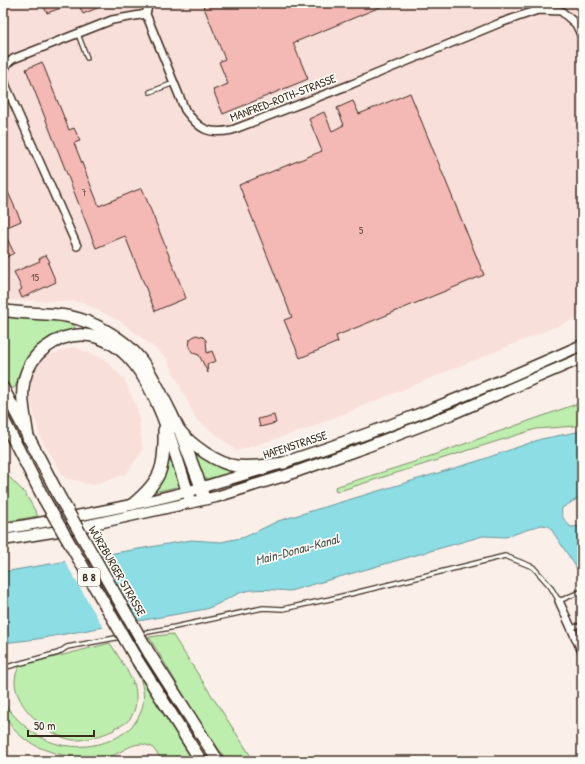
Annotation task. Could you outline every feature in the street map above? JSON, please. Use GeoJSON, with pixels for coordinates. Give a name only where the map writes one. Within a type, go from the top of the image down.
{"type":"FeatureCollection","features":[{"type":"Feature","properties":{"kind":"main road"},"geometry":{"type":"LineString","coordinates":[[3,310],[16,313],[66,316],[92,324],[119,339],[129,347],[138,356],[150,373],[180,431],[204,500]]}},
{"type":"Feature","properties":{"kind":"main road"},"geometry":{"type":"LineString","coordinates":[[28,438],[23,396],[24,380],[30,364],[39,352],[52,342],[74,335],[85,335],[103,339],[112,344],[128,357],[152,391],[191,502]]}},
{"type":"Feature","properties":{"kind":"main road","name":"HAFENSTRASSE"},"geometry":{"type":"LineString","coordinates":[[3,529],[64,519],[187,492],[284,463],[354,439],[441,405],[582,345]]}},
{"type":"Feature","properties":{"kind":"main road","name":"HAFENSTRASSE"},"geometry":{"type":"LineString","coordinates":[[3,540],[71,529],[230,493],[366,447],[452,414],[582,358]]}},
{"type":"Feature","properties":{"kind":"main road","name":"WÜRZBURGER STRASSE"},"geometry":{"type":"LineString","coordinates":[[3,388],[59,496],[149,653],[218,761]]}},
{"type":"Feature","properties":{"kind":"main road"},"geometry":{"type":"LineString","coordinates":[[133,504],[147,493],[156,481],[163,465],[163,421]]}},
{"type":"Feature","properties":{"kind":"main road","name":"B 8"},"geometry":{"type":"LineString","coordinates":[[5,424],[44,499],[134,655],[201,761]]}},
{"type":"Feature","properties":{"kind":"main road"},"geometry":{"type":"LineString","coordinates":[[180,431],[208,455],[226,464],[243,467],[284,463]]}},
{"type":"Feature","properties":{"kind":"street"},"geometry":{"type":"LineString","coordinates":[[77,246],[6,86],[3,78],[4,70],[7,63],[13,59],[112,20],[146,14],[149,3]]}},
{"type":"Feature","properties":{"kind":"street","name":"MANFRED-ROTH-STRASSE"},"geometry":{"type":"LineString","coordinates":[[146,14],[185,110],[194,123],[205,130],[222,132],[232,130],[352,84],[538,10],[561,11],[576,24],[582,37]]}},
{"type":"Feature","properties":{"kind":"street"},"geometry":{"type":"LineString","coordinates":[[559,601],[582,652]]}},
{"type":"Feature","properties":{"kind":"lane"},"geometry":{"type":"LineString","coordinates":[[78,34],[87,58]]}},
{"type":"Feature","properties":{"kind":"lane"},"geometry":{"type":"LineString","coordinates":[[3,54],[7,63]]}},
{"type":"Feature","properties":{"kind":"lane"},"geometry":{"type":"LineString","coordinates":[[150,92],[174,83]]}},
{"type":"Feature","properties":{"kind":"lane"},"geometry":{"type":"LineString","coordinates":[[3,668],[58,653],[67,647],[175,627],[263,608],[283,609],[505,556],[533,567],[550,586],[559,601],[582,591]]}},
{"type":"Feature","properties":{"kind":"lane"},"geometry":{"type":"LineString","coordinates":[[571,628],[582,625]]}},
{"type":"Feature","properties":{"kind":"shaded area"},"geometry":{"type":"Polygon","coordinates":[[[3,3],[582,3],[582,316],[307,429],[237,451],[196,419],[166,357],[123,323],[82,302],[3,300],[3,3]]]}},
{"type":"Feature","properties":{"kind":"shaded area"},"geometry":{"type":"Polygon","coordinates":[[[74,347],[104,359],[124,379],[137,408],[143,450],[126,474],[93,485],[65,478],[41,439],[31,404],[31,376],[46,356],[74,347]]]}},
{"type":"Feature","properties":{"kind":"green space"},"geometry":{"type":"Polygon","coordinates":[[[3,314],[51,318],[68,323],[75,328],[71,331],[49,339],[42,344],[26,363],[15,387],[12,389],[9,388],[3,376],[3,314]]]}},
{"type":"Feature","properties":{"kind":"green space"},"geometry":{"type":"Polygon","coordinates":[[[582,402],[582,423],[575,426],[536,429],[336,492],[335,487],[411,463],[582,402]]]}},
{"type":"Feature","properties":{"kind":"green space"},"geometry":{"type":"Polygon","coordinates":[[[178,442],[190,470],[192,480],[189,481],[175,444],[178,442]]]}},
{"type":"Feature","properties":{"kind":"green space"},"geometry":{"type":"Polygon","coordinates":[[[193,450],[230,469],[230,473],[207,479],[202,477],[192,452],[193,450]]]}},
{"type":"Feature","properties":{"kind":"green space"},"geometry":{"type":"Polygon","coordinates":[[[168,459],[171,462],[176,474],[176,487],[154,492],[168,459]]]}},
{"type":"Feature","properties":{"kind":"green space"},"geometry":{"type":"Polygon","coordinates":[[[3,471],[25,493],[38,516],[3,522],[3,471]]]}},
{"type":"Feature","properties":{"kind":"green space"},"geometry":{"type":"Polygon","coordinates":[[[172,634],[254,761],[227,761],[197,717],[149,637],[172,634]]]}},
{"type":"Feature","properties":{"kind":"green space"},"geometry":{"type":"Polygon","coordinates":[[[110,643],[133,681],[132,684],[134,683],[136,700],[134,711],[128,721],[105,734],[89,739],[73,740],[62,737],[50,731],[28,712],[16,689],[15,677],[20,666],[110,643]]]}},
{"type":"Feature","properties":{"kind":"green space"},"geometry":{"type":"Polygon","coordinates":[[[132,665],[193,761],[163,761],[152,747],[141,744],[132,746],[115,755],[107,757],[75,757],[58,754],[41,748],[26,740],[14,730],[6,717],[3,701],[15,717],[31,731],[49,741],[69,746],[84,746],[99,744],[113,739],[125,732],[135,723],[141,711],[144,697],[141,681],[132,665]]]}},
{"type":"Feature","properties":{"kind":"water","name":"Main-Donau-Kanal"},"geometry":{"type":"Polygon","coordinates":[[[582,431],[582,496],[562,508],[562,514],[571,527],[582,526],[582,568],[578,570],[549,526],[541,525],[506,537],[483,536],[290,591],[249,590],[206,609],[37,639],[3,643],[3,572],[191,540],[221,542],[245,537],[278,521],[478,461],[541,439],[582,431]]]}},
{"type":"Feature","properties":{"kind":"pier"},"geometry":{"type":"Polygon","coordinates":[[[100,554],[140,623],[104,629],[64,560],[100,554]]]}},
{"type":"Feature","properties":{"kind":"building"},"geometry":{"type":"Polygon","coordinates":[[[42,3],[72,3],[72,4],[47,13],[42,3]]]}},
{"type":"Feature","properties":{"kind":"building"},"geometry":{"type":"Polygon","coordinates":[[[78,3],[109,3],[83,14],[78,3]]]}},
{"type":"Feature","properties":{"kind":"building"},"geometry":{"type":"Polygon","coordinates":[[[202,3],[390,3],[293,43],[308,79],[223,114],[213,90],[228,84],[219,62],[225,59],[202,3]]]}},
{"type":"Feature","properties":{"kind":"building"},"geometry":{"type":"Polygon","coordinates":[[[42,62],[69,130],[74,128],[80,141],[74,143],[99,206],[142,188],[186,298],[155,311],[125,236],[96,248],[26,69],[42,62]]]}},
{"type":"Feature","properties":{"kind":"building"},"geometry":{"type":"Polygon","coordinates":[[[410,93],[484,275],[336,336],[338,342],[300,358],[284,320],[292,317],[239,185],[322,151],[309,119],[324,112],[332,131],[344,125],[337,108],[353,101],[359,114],[410,93]]]}},
{"type":"Feature","properties":{"kind":"building"},"geometry":{"type":"Polygon","coordinates":[[[3,181],[21,221],[3,229],[3,181]]]}},
{"type":"Feature","properties":{"kind":"building"},"geometry":{"type":"Polygon","coordinates":[[[3,230],[14,253],[3,259],[3,230]]]}},
{"type":"Feature","properties":{"kind":"building"},"geometry":{"type":"Polygon","coordinates":[[[46,255],[50,262],[48,263],[56,282],[22,298],[19,291],[22,289],[14,272],[40,261],[39,259],[46,255]]]}},
{"type":"Feature","properties":{"kind":"building"},"geometry":{"type":"Polygon","coordinates":[[[196,335],[203,337],[206,340],[207,353],[212,351],[216,361],[207,364],[208,373],[199,355],[193,353],[189,347],[190,339],[196,335]]]}},
{"type":"Feature","properties":{"kind":"building"},"geometry":{"type":"Polygon","coordinates":[[[274,415],[276,423],[260,427],[258,419],[274,415]]]}}]}
